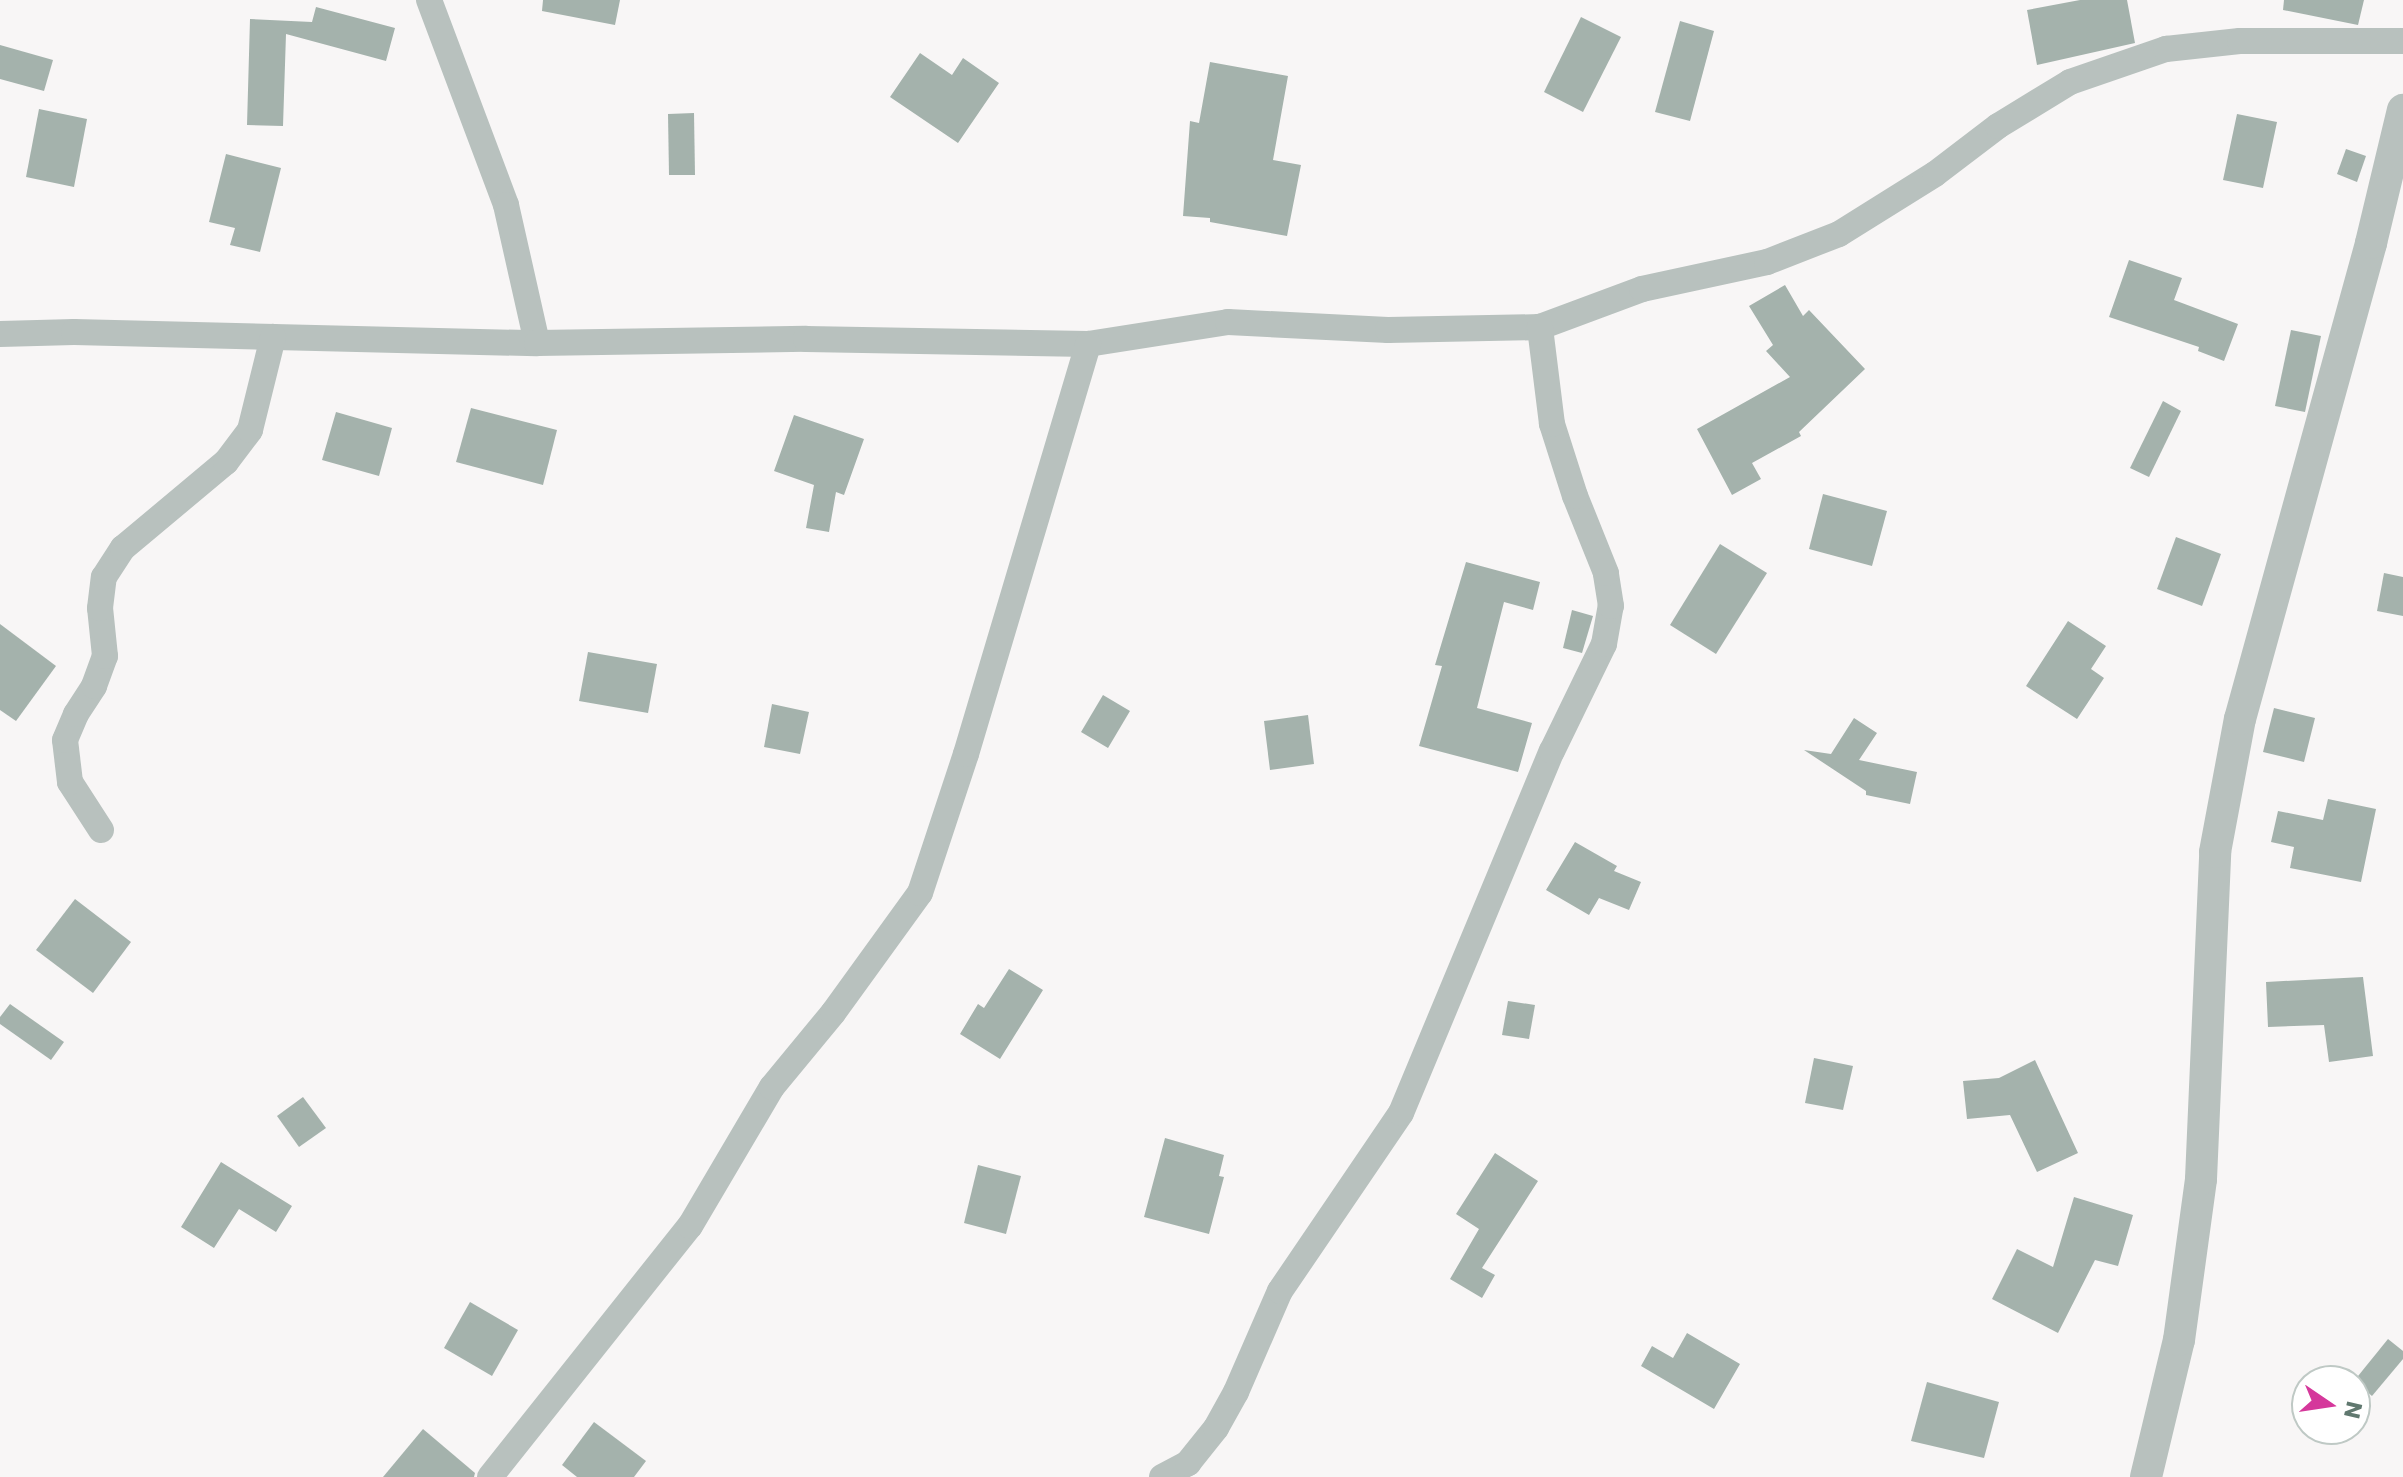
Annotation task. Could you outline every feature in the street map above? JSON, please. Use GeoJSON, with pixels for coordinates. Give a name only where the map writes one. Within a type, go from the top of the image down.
{"type":"FeatureCollection","features":[{"type":"Feature","properties":{"kind":"street"},"geometry":{"type":"LineString","coordinates":[[429,0],[506,205],[537,343]]}},
{"type":"Feature","properties":{"kind":"street"},"geometry":{"type":"LineString","coordinates":[[0,334],[74,332],[537,343],[820,339],[1088,344],[1228,322],[1388,330],[1540,327],[1642,289],[1767,262],[1839,234],[1935,174],[1998,126],[2070,82],[2166,49],[2240,41],[2403,41]]}},
{"type":"Feature","properties":{"kind":"street"},"geometry":{"type":"LineString","coordinates":[[2146,1477],[2179,1340],[2201,1179],[2215,852],[2237,734],[2371,243],[2403,110]]}},
{"type":"Feature","properties":{"kind":"street"},"geometry":{"type":"LineString","coordinates":[[1162,1477],[1188,1463],[1216,1428],[1280,1291],[1401,1113],[1545,766],[1604,644],[1611,606],[1606,573],[1575,496],[1552,424],[1540,327]]}},
{"type":"Feature","properties":{"kind":"street"},"geometry":{"type":"LineString","coordinates":[[101,830],[70,782],[65,740],[76,714],[94,686],[105,656],[100,608],[104,577],[123,548],[226,462],[250,430],[273,337]]}},
{"type":"Feature","properties":{"kind":"street"},"geometry":{"type":"LineString","coordinates":[[490,1477],[690,1226],[772,1087],[833,1013],[920,893],[966,754],[1088,344]]}},
{"type":"Feature","properties":{"kind":"building"},"geometry":{"type":"Polygon","coordinates":[[[543,0],[620,0],[615,25],[542,11],[543,0]]]}},
{"type":"Feature","properties":{"kind":"building"},"geometry":{"type":"Polygon","coordinates":[[[2080,0],[2127,0],[2135,43],[2037,65],[2027,10],[2080,0]]]}},
{"type":"Feature","properties":{"kind":"building"},"geometry":{"type":"Polygon","coordinates":[[[2284,0],[2364,0],[2358,25],[2283,10],[2284,0]]]}},
{"type":"Feature","properties":{"kind":"building"},"geometry":{"type":"Polygon","coordinates":[[[316,7],[395,28],[386,61],[286,34],[283,126],[247,125],[250,19],[312,22],[316,7]]]}},
{"type":"Feature","properties":{"kind":"building"},"geometry":{"type":"Polygon","coordinates":[[[1581,17],[1621,37],[1583,112],[1544,92],[1581,17]]]}},
{"type":"Feature","properties":{"kind":"building"},"geometry":{"type":"Polygon","coordinates":[[[1680,21],[1714,31],[1690,121],[1655,112],[1680,21]]]}},
{"type":"Feature","properties":{"kind":"building"},"geometry":{"type":"Polygon","coordinates":[[[0,45],[53,60],[44,91],[0,79],[0,45]]]}},
{"type":"Feature","properties":{"kind":"building"},"geometry":{"type":"Polygon","coordinates":[[[920,53],[952,75],[963,58],[999,83],[958,143],[890,97],[920,53]]]}},
{"type":"Feature","properties":{"kind":"building"},"geometry":{"type":"Polygon","coordinates":[[[1210,62],[1288,76],[1273,160],[1301,165],[1287,236],[1210,222],[1210,218],[1183,216],[1190,121],[1199,123],[1210,62]]]}},
{"type":"Feature","properties":{"kind":"building"},"geometry":{"type":"Polygon","coordinates":[[[39,109],[87,119],[74,187],[26,177],[39,109]]]}},
{"type":"Feature","properties":{"kind":"building"},"geometry":{"type":"Polygon","coordinates":[[[694,113],[695,175],[669,175],[668,114],[694,113]]]}},
{"type":"Feature","properties":{"kind":"building"},"geometry":{"type":"Polygon","coordinates":[[[2237,114],[2277,122],[2263,188],[2223,180],[2237,114]]]}},
{"type":"Feature","properties":{"kind":"building"},"geometry":{"type":"Polygon","coordinates":[[[2346,149],[2366,156],[2357,182],[2337,174],[2346,149]]]}},
{"type":"Feature","properties":{"kind":"building"},"geometry":{"type":"Polygon","coordinates":[[[226,154],[281,168],[260,252],[230,245],[235,228],[209,222],[226,154]]]}},
{"type":"Feature","properties":{"kind":"building"},"geometry":{"type":"Polygon","coordinates":[[[2129,260],[2182,278],[2174,300],[2238,324],[2224,361],[2198,351],[2199,347],[2109,317],[2129,260]]]}},
{"type":"Feature","properties":{"kind":"building"},"geometry":{"type":"Polygon","coordinates":[[[1785,285],[1803,316],[1809,310],[1865,369],[1799,432],[1801,436],[1752,463],[1761,479],[1732,495],[1697,429],[1790,377],[1766,351],[1773,345],[1749,306],[1785,285]]]}},
{"type":"Feature","properties":{"kind":"building"},"geometry":{"type":"Polygon","coordinates":[[[2291,330],[2321,336],[2305,412],[2275,406],[2291,330]]]}},
{"type":"Feature","properties":{"kind":"building"},"geometry":{"type":"Polygon","coordinates":[[[2163,401],[2181,411],[2149,477],[2130,468],[2163,401]]]}},
{"type":"Feature","properties":{"kind":"building"},"geometry":{"type":"Polygon","coordinates":[[[471,408],[557,430],[543,485],[456,462],[471,408]]]}},
{"type":"Feature","properties":{"kind":"building"},"geometry":{"type":"Polygon","coordinates":[[[336,412],[392,428],[379,476],[322,460],[336,412]]]}},
{"type":"Feature","properties":{"kind":"building"},"geometry":{"type":"Polygon","coordinates":[[[794,415],[864,439],[844,495],[836,492],[829,532],[806,528],[814,485],[774,471],[794,415]]]}},
{"type":"Feature","properties":{"kind":"building"},"geometry":{"type":"Polygon","coordinates":[[[1823,494],[1887,511],[1872,566],[1809,549],[1823,494]]]}},
{"type":"Feature","properties":{"kind":"building"},"geometry":{"type":"Polygon","coordinates":[[[2176,537],[2221,554],[2202,606],[2157,589],[2176,537]]]}},
{"type":"Feature","properties":{"kind":"building"},"geometry":{"type":"Polygon","coordinates":[[[1720,544],[1767,573],[1716,654],[1670,625],[1720,544]]]}},
{"type":"Feature","properties":{"kind":"building"},"geometry":{"type":"Polygon","coordinates":[[[1466,562],[1540,582],[1533,610],[1504,602],[1477,708],[1532,723],[1518,772],[1419,746],[1442,666],[1435,665],[1466,562]]]}},
{"type":"Feature","properties":{"kind":"building"},"geometry":{"type":"Polygon","coordinates":[[[2384,573],[2403,577],[2403,616],[2377,611],[2384,573]]]}},
{"type":"Feature","properties":{"kind":"building"},"geometry":{"type":"Polygon","coordinates":[[[1572,610],[1593,616],[1582,653],[1563,648],[1572,610]]]}},
{"type":"Feature","properties":{"kind":"building"},"geometry":{"type":"Polygon","coordinates":[[[2068,621],[2106,646],[2091,669],[2104,678],[2077,719],[2026,686],[2068,621]]]}},
{"type":"Feature","properties":{"kind":"building"},"geometry":{"type":"Polygon","coordinates":[[[0,624],[56,666],[16,721],[0,710],[0,624]]]}},
{"type":"Feature","properties":{"kind":"building"},"geometry":{"type":"Polygon","coordinates":[[[588,652],[657,664],[648,713],[579,701],[588,652]]]}},
{"type":"Feature","properties":{"kind":"building"},"geometry":{"type":"Polygon","coordinates":[[[1103,695],[1130,711],[1108,748],[1081,732],[1103,695]]]}},
{"type":"Feature","properties":{"kind":"building"},"geometry":{"type":"Polygon","coordinates":[[[772,704],[809,712],[800,754],[764,747],[772,704]]]}},
{"type":"Feature","properties":{"kind":"building"},"geometry":{"type":"Polygon","coordinates":[[[2274,708],[2315,718],[2304,762],[2263,752],[2274,708]]]}},
{"type":"Feature","properties":{"kind":"building"},"geometry":{"type":"Polygon","coordinates":[[[1308,715],[1314,764],[1270,770],[1264,721],[1308,715]]]}},
{"type":"Feature","properties":{"kind":"building"},"geometry":{"type":"Polygon","coordinates":[[[1854,718],[1877,733],[1859,760],[1917,772],[1910,804],[1866,795],[1866,791],[1804,750],[1831,754],[1854,718]]]}},
{"type":"Feature","properties":{"kind":"building"},"geometry":{"type":"Polygon","coordinates":[[[2328,799],[2376,809],[2361,882],[2290,868],[2294,847],[2271,842],[2278,811],[2323,820],[2328,799]]]}},
{"type":"Feature","properties":{"kind":"building"},"geometry":{"type":"Polygon","coordinates":[[[1575,842],[1617,866],[1614,871],[1641,882],[1629,910],[1599,898],[1589,915],[1546,890],[1575,842]]]}},
{"type":"Feature","properties":{"kind":"building"},"geometry":{"type":"Polygon","coordinates":[[[75,899],[131,942],[93,993],[36,950],[75,899]]]}},
{"type":"Feature","properties":{"kind":"building"},"geometry":{"type":"Polygon","coordinates":[[[1009,969],[1043,990],[1000,1059],[960,1034],[978,1004],[984,1008],[1009,969]]]}},
{"type":"Feature","properties":{"kind":"building"},"geometry":{"type":"Polygon","coordinates":[[[2363,977],[2373,1056],[2329,1062],[2324,1025],[2268,1027],[2266,982],[2363,977]]]}},
{"type":"Feature","properties":{"kind":"building"},"geometry":{"type":"Polygon","coordinates":[[[1508,1001],[1535,1005],[1529,1039],[1502,1035],[1508,1001]]]}},
{"type":"Feature","properties":{"kind":"building"},"geometry":{"type":"Polygon","coordinates":[[[10,1004],[64,1042],[51,1060],[0,1024],[0,1017],[10,1004]]]}},
{"type":"Feature","properties":{"kind":"building"},"geometry":{"type":"Polygon","coordinates":[[[1814,1058],[1853,1066],[1843,1110],[1805,1103],[1814,1058]]]}},
{"type":"Feature","properties":{"kind":"building"},"geometry":{"type":"Polygon","coordinates":[[[2035,1060],[2078,1153],[2037,1172],[2010,1115],[1967,1119],[1963,1081],[1999,1078],[2035,1060]]]}},
{"type":"Feature","properties":{"kind":"building"},"geometry":{"type":"Polygon","coordinates":[[[303,1097],[326,1128],[299,1147],[277,1116],[303,1097]]]}},
{"type":"Feature","properties":{"kind":"building"},"geometry":{"type":"Polygon","coordinates":[[[1165,1138],[1224,1155],[1219,1176],[1224,1177],[1209,1234],[1144,1217],[1165,1138]]]}},
{"type":"Feature","properties":{"kind":"building"},"geometry":{"type":"Polygon","coordinates":[[[1495,1153],[1538,1181],[1482,1268],[1495,1275],[1482,1298],[1450,1279],[1479,1229],[1456,1214],[1495,1153]]]}},
{"type":"Feature","properties":{"kind":"building"},"geometry":{"type":"Polygon","coordinates":[[[221,1162],[292,1206],[276,1232],[239,1209],[214,1248],[181,1227],[221,1162]]]}},
{"type":"Feature","properties":{"kind":"building"},"geometry":{"type":"Polygon","coordinates":[[[978,1165],[1021,1176],[1006,1234],[964,1223],[978,1165]]]}},
{"type":"Feature","properties":{"kind":"building"},"geometry":{"type":"Polygon","coordinates":[[[2074,1197],[2133,1215],[2118,1266],[2095,1260],[2058,1333],[1992,1299],[2017,1249],[2053,1267],[2074,1197]]]}},
{"type":"Feature","properties":{"kind":"building"},"geometry":{"type":"Polygon","coordinates":[[[470,1302],[518,1330],[492,1376],[444,1348],[470,1302]]]}},
{"type":"Feature","properties":{"kind":"building"},"geometry":{"type":"Polygon","coordinates":[[[1687,1333],[1740,1364],[1714,1409],[1641,1366],[1652,1346],[1673,1358],[1687,1333]]]}},
{"type":"Feature","properties":{"kind":"building"},"geometry":{"type":"Polygon","coordinates":[[[2388,1339],[2403,1351],[2403,1359],[2372,1396],[2371,1365],[2367,1365],[2388,1339]]]}},
{"type":"Feature","properties":{"kind":"building"},"geometry":{"type":"Polygon","coordinates":[[[1927,1382],[1999,1402],[1984,1458],[1911,1441],[1927,1382]]]}},
{"type":"Feature","properties":{"kind":"building"},"geometry":{"type":"Polygon","coordinates":[[[594,1422],[646,1461],[634,1477],[577,1477],[562,1465],[594,1422]]]}},
{"type":"Feature","properties":{"kind":"building"},"geometry":{"type":"Polygon","coordinates":[[[423,1429],[475,1473],[474,1477],[383,1477],[423,1429]]]}}]}
